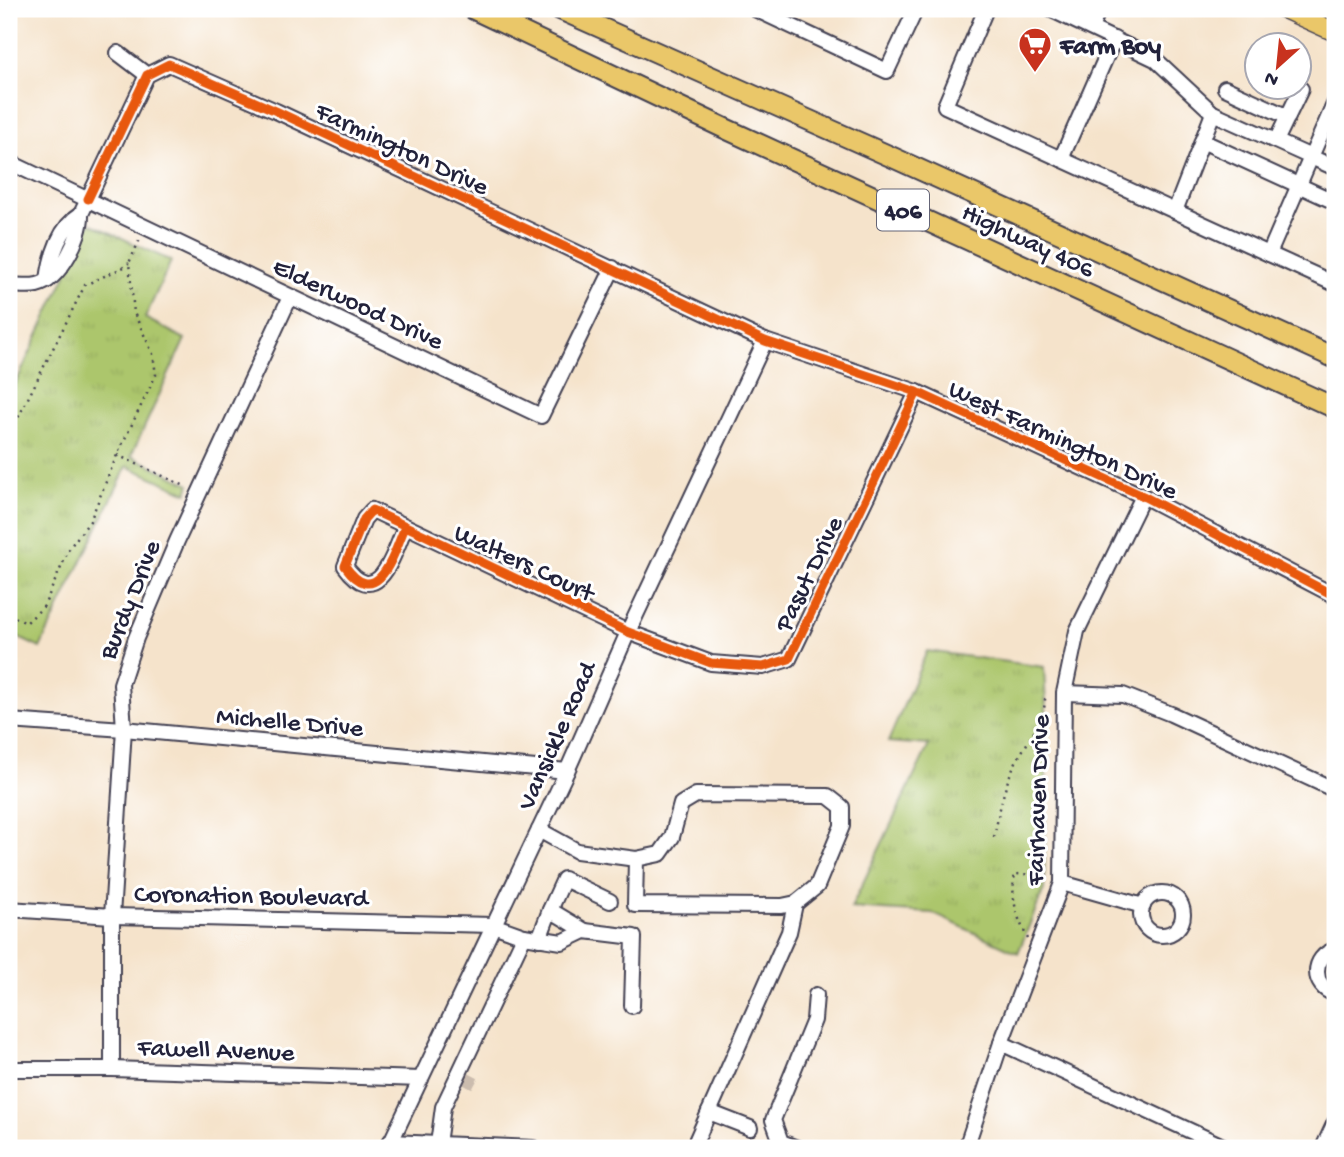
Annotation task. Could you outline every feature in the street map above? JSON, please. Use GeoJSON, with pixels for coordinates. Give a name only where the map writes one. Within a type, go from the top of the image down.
{"type":"FeatureCollection","features":[{"type":"Feature","properties":{"kind":"highway","name":"Highway 406"},"geometry":{"type":"LineString","coordinates":[[473,9],[678,107],[1335,408]]}},
{"type":"Feature","properties":{"kind":"highway","name":"Highway 406"},"geometry":{"type":"LineString","coordinates":[[559,9],[1335,358]]}},
{"type":"Feature","properties":{"kind":"main road"},"geometry":{"type":"LineString","coordinates":[[1284,9],[1335,32]]}},
{"type":"Feature","properties":{"kind":"street"},"geometry":{"type":"LineString","coordinates":[[755,9],[887,71],[916,9]]}},
{"type":"Feature","properties":{"kind":"street"},"geometry":{"type":"LineString","coordinates":[[986,9],[945,106],[1335,284]]}},
{"type":"Feature","properties":{"kind":"street"},"geometry":{"type":"LineString","coordinates":[[1050,9],[1156,59],[1213,113],[1335,168]]}},
{"type":"Feature","properties":{"kind":"street"},"geometry":{"type":"LineString","coordinates":[[1091,28],[1099,9]]}},
{"type":"Feature","properties":{"kind":"street"},"geometry":{"type":"LineString","coordinates":[[1061,159],[1114,39]]}},
{"type":"Feature","properties":{"kind":"street"},"geometry":{"type":"LineString","coordinates":[[9,285],[37,286],[48,280],[62,267],[82,226],[81,214],[147,75],[118,53]]}},
{"type":"Feature","properties":{"kind":"street","name":"Farmington Drive"},"geometry":{"type":"LineString","coordinates":[[147,75],[169,64],[276,111],[765,341]]}},
{"type":"Feature","properties":{"kind":"street"},"geometry":{"type":"LineString","coordinates":[[1225,88],[1288,117]]}},
{"type":"Feature","properties":{"kind":"street"},"geometry":{"type":"LineString","coordinates":[[1276,142],[1295,102]]}},
{"type":"Feature","properties":{"kind":"street"},"geometry":{"type":"LineString","coordinates":[[1269,254],[1335,102]]}},
{"type":"Feature","properties":{"kind":"street"},"geometry":{"type":"LineString","coordinates":[[1175,211],[1213,113]]}},
{"type":"Feature","properties":{"kind":"street"},"geometry":{"type":"LineString","coordinates":[[1202,141],[1335,202]]}},
{"type":"Feature","properties":{"kind":"street","name":"Elderwood Drive"},"geometry":{"type":"LineString","coordinates":[[9,162],[541,416],[613,268]]}},
{"type":"Feature","properties":{"kind":"street","name":"Burdy Drive"},"geometry":{"type":"LineString","coordinates":[[112,1069],[113,915],[124,729],[121,684],[136,638],[199,493],[290,297]]}},
{"type":"Feature","properties":{"kind":"street","name":"West Farmington Drive"},"geometry":{"type":"LineString","coordinates":[[765,341],[917,392],[1143,496],[1335,596]]}},
{"type":"Feature","properties":{"kind":"street","name":"Vansickle Road"},"geometry":{"type":"LineString","coordinates":[[389,1145],[567,771],[628,632],[765,341]]}},
{"type":"Feature","properties":{"kind":"street","name":"Pasut Drive"},"geometry":{"type":"LineString","coordinates":[[628,632],[711,663],[763,667],[789,659],[917,392]]}},
{"type":"Feature","properties":{"kind":"street","name":"Fairhaven Drive"},"geometry":{"type":"LineString","coordinates":[[966,1148],[1001,1043],[1063,880],[1064,693],[1077,631],[1143,496]]}},
{"type":"Feature","properties":{"kind":"street","name":"Walters Court"},"geometry":{"type":"LineString","coordinates":[[405,527],[384,576],[375,582],[364,582],[352,575],[345,566],[364,519],[372,510],[628,632]]}},
{"type":"Feature","properties":{"kind":"street"},"geometry":{"type":"LineString","coordinates":[[1064,693],[1123,695],[1171,714],[1335,790]]}},
{"type":"Feature","properties":{"kind":"street","name":"Michelle Drive"},"geometry":{"type":"LineString","coordinates":[[9,721],[124,729],[567,771]]}},
{"type":"Feature","properties":{"kind":"street"},"geometry":{"type":"LineString","coordinates":[[539,830],[577,851],[636,859],[660,854],[672,836],[681,804],[696,795],[828,796],[842,807],[842,826],[817,886],[795,904],[635,905],[636,859]]}},
{"type":"Feature","properties":{"kind":"street"},"geometry":{"type":"LineString","coordinates":[[539,939],[564,879],[610,901]]}},
{"type":"Feature","properties":{"kind":"street"},"geometry":{"type":"LineString","coordinates":[[1063,880],[1143,906]]}},
{"type":"Feature","properties":{"kind":"street"},"geometry":{"type":"LineString","coordinates":[[693,1148],[789,932],[795,904]]}},
{"type":"Feature","properties":{"kind":"street","name":"Coronation Boulevard"},"geometry":{"type":"LineString","coordinates":[[9,909],[113,915],[493,925],[523,936],[562,942],[585,931]]}},
{"type":"Feature","properties":{"kind":"street"},"geometry":{"type":"LineString","coordinates":[[550,910],[585,931],[634,937],[632,1006]]}},
{"type":"Feature","properties":{"kind":"street"},"geometry":{"type":"LineString","coordinates":[[438,1144],[443,1107],[523,936]]}},
{"type":"Feature","properties":{"kind":"street"},"geometry":{"type":"LineString","coordinates":[[1335,950],[1324,955],[1319,961],[1317,975],[1323,988],[1335,994]]}},
{"type":"Feature","properties":{"kind":"street"},"geometry":{"type":"LineString","coordinates":[[797,1148],[780,1142],[773,1120],[814,1020],[816,995]]}},
{"type":"Feature","properties":{"kind":"street"},"geometry":{"type":"LineString","coordinates":[[1001,1043],[1227,1148]]}},
{"type":"Feature","properties":{"kind":"street"},"geometry":{"type":"LineString","coordinates":[[449,1094],[469,1080],[466,1060]]}},
{"type":"Feature","properties":{"kind":"street","name":"Fawell Avenue"},"geometry":{"type":"LineString","coordinates":[[9,1069],[112,1069],[421,1079]]}},
{"type":"Feature","properties":{"kind":"street"},"geometry":{"type":"LineString","coordinates":[[709,1112],[750,1128]]}},
{"type":"Feature","properties":{"kind":"street"},"geometry":{"type":"LineString","coordinates":[[1323,1148],[1335,1122]]}},
{"type":"Feature","properties":{"kind":"street"},"geometry":{"type":"LineString","coordinates":[[389,1145],[533,1148]]}},
{"type":"Feature","properties":{"kind":"path"},"geometry":{"type":"LineString","coordinates":[[9,436],[85,285],[124,267],[146,227]]}},
{"type":"Feature","properties":{"kind":"path"},"geometry":{"type":"LineString","coordinates":[[9,614],[26,622],[44,606],[70,547],[90,521],[117,454],[156,375],[153,354],[134,313],[129,262]]}},
{"type":"Feature","properties":{"kind":"path"},"geometry":{"type":"LineString","coordinates":[[117,454],[199,493]]}},
{"type":"Feature","properties":{"kind":"path"},"geometry":{"type":"LineString","coordinates":[[994,837],[1013,767],[1045,710],[1045,699],[1064,693]]}},
{"type":"Feature","properties":{"kind":"path"},"geometry":{"type":"LineString","coordinates":[[1039,945],[1027,938],[1015,908],[1015,873],[1063,880]]}},
{"type":"Feature","properties":{"kind":"green space"},"geometry":{"type":"Polygon","coordinates":[[[90,223],[171,261],[145,318],[185,339],[131,456],[190,484],[187,493],[127,466],[40,648],[9,633],[9,398],[90,223]]]}},
{"type":"Feature","properties":{"kind":"green space"},"geometry":{"type":"Polygon","coordinates":[[[927,651],[1044,667],[1047,727],[1044,889],[1018,953],[932,913],[851,908],[929,745],[888,742],[927,651]]]}},
{"type":"Feature","properties":{"kind":"tunnel"},"geometry":{"type":"LineString","coordinates":[[466,1086],[472,1075]]}},
{"type":"Feature","properties":{"kind":"cycle path"},"geometry":{"type":"LineString","coordinates":[[88,199],[147,75],[169,64],[276,111],[765,341],[917,392],[1143,496],[1335,596]]}},
{"type":"Feature","properties":{"kind":"cycle path"},"geometry":{"type":"LineString","coordinates":[[405,527],[390,563],[376,581],[367,583],[357,579],[345,566],[364,519],[372,510],[628,632],[711,663],[763,667],[789,659],[917,392]]}},
{"type":"Feature","properties":{"kind":"place","name":"Farm Boy"},"geometry":{"type":"Point","coordinates":[1035,74]}}]}
